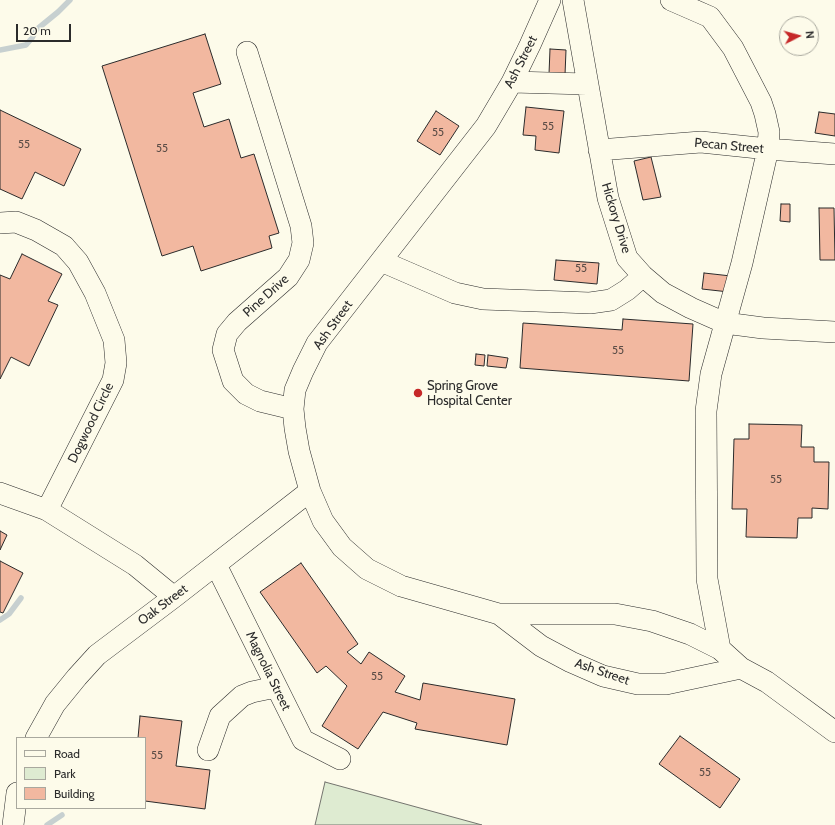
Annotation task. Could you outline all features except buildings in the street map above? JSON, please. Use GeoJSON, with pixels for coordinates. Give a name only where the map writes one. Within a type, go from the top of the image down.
{"type":"FeatureCollection","features":[{"type":"Feature","properties":{"kind":"street","name":"Ash Street"},"geometry":{"type":"LineString","coordinates":[[550,0],[512,82],[486,126],[317,343],[296,390],[292,408],[298,445],[310,491],[323,521],[342,547],[368,569],[401,586],[499,614],[615,614],[652,621],[690,634],[720,648],[741,668],[766,682],[835,732]]}},
{"type":"Feature","properties":{"kind":"street","name":"Hickory Drive"},"geometry":{"type":"LineString","coordinates":[[573,0],[598,150],[608,198],[627,258],[643,276],[663,293],[691,308],[725,323],[763,328],[835,332]]}},
{"type":"Feature","properties":{"kind":"street"},"geometry":{"type":"LineString","coordinates":[[671,0],[710,17],[734,48],[761,102],[766,114],[769,132],[768,149],[742,263],[711,374],[706,411],[707,579],[720,648]]}},
{"type":"Feature","properties":{"kind":"street","name":"Pine Drive"},"geometry":{"type":"LineString","coordinates":[[247,52],[302,226],[303,243],[299,260],[288,278],[237,322],[227,334],[223,350],[233,381],[246,394],[260,401],[292,408]]}},
{"type":"Feature","properties":{"kind":"street"},"geometry":{"type":"LineString","coordinates":[[512,82],[587,84]]}},
{"type":"Feature","properties":{"kind":"street","name":"Pecan Street"},"geometry":{"type":"LineString","coordinates":[[598,150],[701,142],[835,154]]}},
{"type":"Feature","properties":{"kind":"street","name":"Dogwood Circle"},"geometry":{"type":"LineString","coordinates":[[0,223],[16,222],[36,230],[64,246],[78,262],[95,294],[114,340],[116,363],[113,380],[47,510]]}},
{"type":"Feature","properties":{"kind":"street"},"geometry":{"type":"LineString","coordinates":[[381,261],[455,293],[483,299],[590,303],[611,300],[627,290],[643,276]]}},
{"type":"Feature","properties":{"kind":"street","name":"Oak Street"},"geometry":{"type":"LineString","coordinates":[[37,737],[55,704],[97,655],[216,565],[310,491]]}},
{"type":"Feature","properties":{"kind":"street"},"geometry":{"type":"LineString","coordinates":[[0,493],[47,510],[135,565],[174,597]]}},
{"type":"Feature","properties":{"kind":"street","name":"Magnolia Street"},"geometry":{"type":"LineString","coordinates":[[216,565],[303,740],[340,759]]}},
{"type":"Feature","properties":{"kind":"street","name":"Ash Street"},"geometry":{"type":"LineString","coordinates":[[499,614],[541,646],[571,662],[603,676],[638,684],[666,684],[741,668]]}},
{"type":"Feature","properties":{"kind":"street"},"geometry":{"type":"LineString","coordinates":[[208,750],[220,716],[242,696],[252,692],[276,687]]}},
{"type":"Feature","properties":{"kind":"street"},"geometry":{"type":"LineString","coordinates":[[13,825],[16,802]]}},
{"type":"Feature","properties":{"kind":"green space"},"geometry":{"type":"Polygon","coordinates":[[[325,782],[482,825],[315,825],[325,782]]]}},
{"type":"Feature","properties":{"kind":"waterway"},"geometry":{"type":"LineString","coordinates":[[0,50],[26,45],[36,30],[70,0]]}},
{"type":"Feature","properties":{"kind":"waterway"},"geometry":{"type":"LineString","coordinates":[[0,620],[9,614],[21,598]]}},
{"type":"Feature","properties":{"kind":"waterway"},"geometry":{"type":"LineString","coordinates":[[47,825],[62,815]]}},
{"type":"Feature","properties":{"kind":"place","name":"Spring Grove Hospital Center"},"geometry":{"type":"Point","coordinates":[418,393]}}]}
